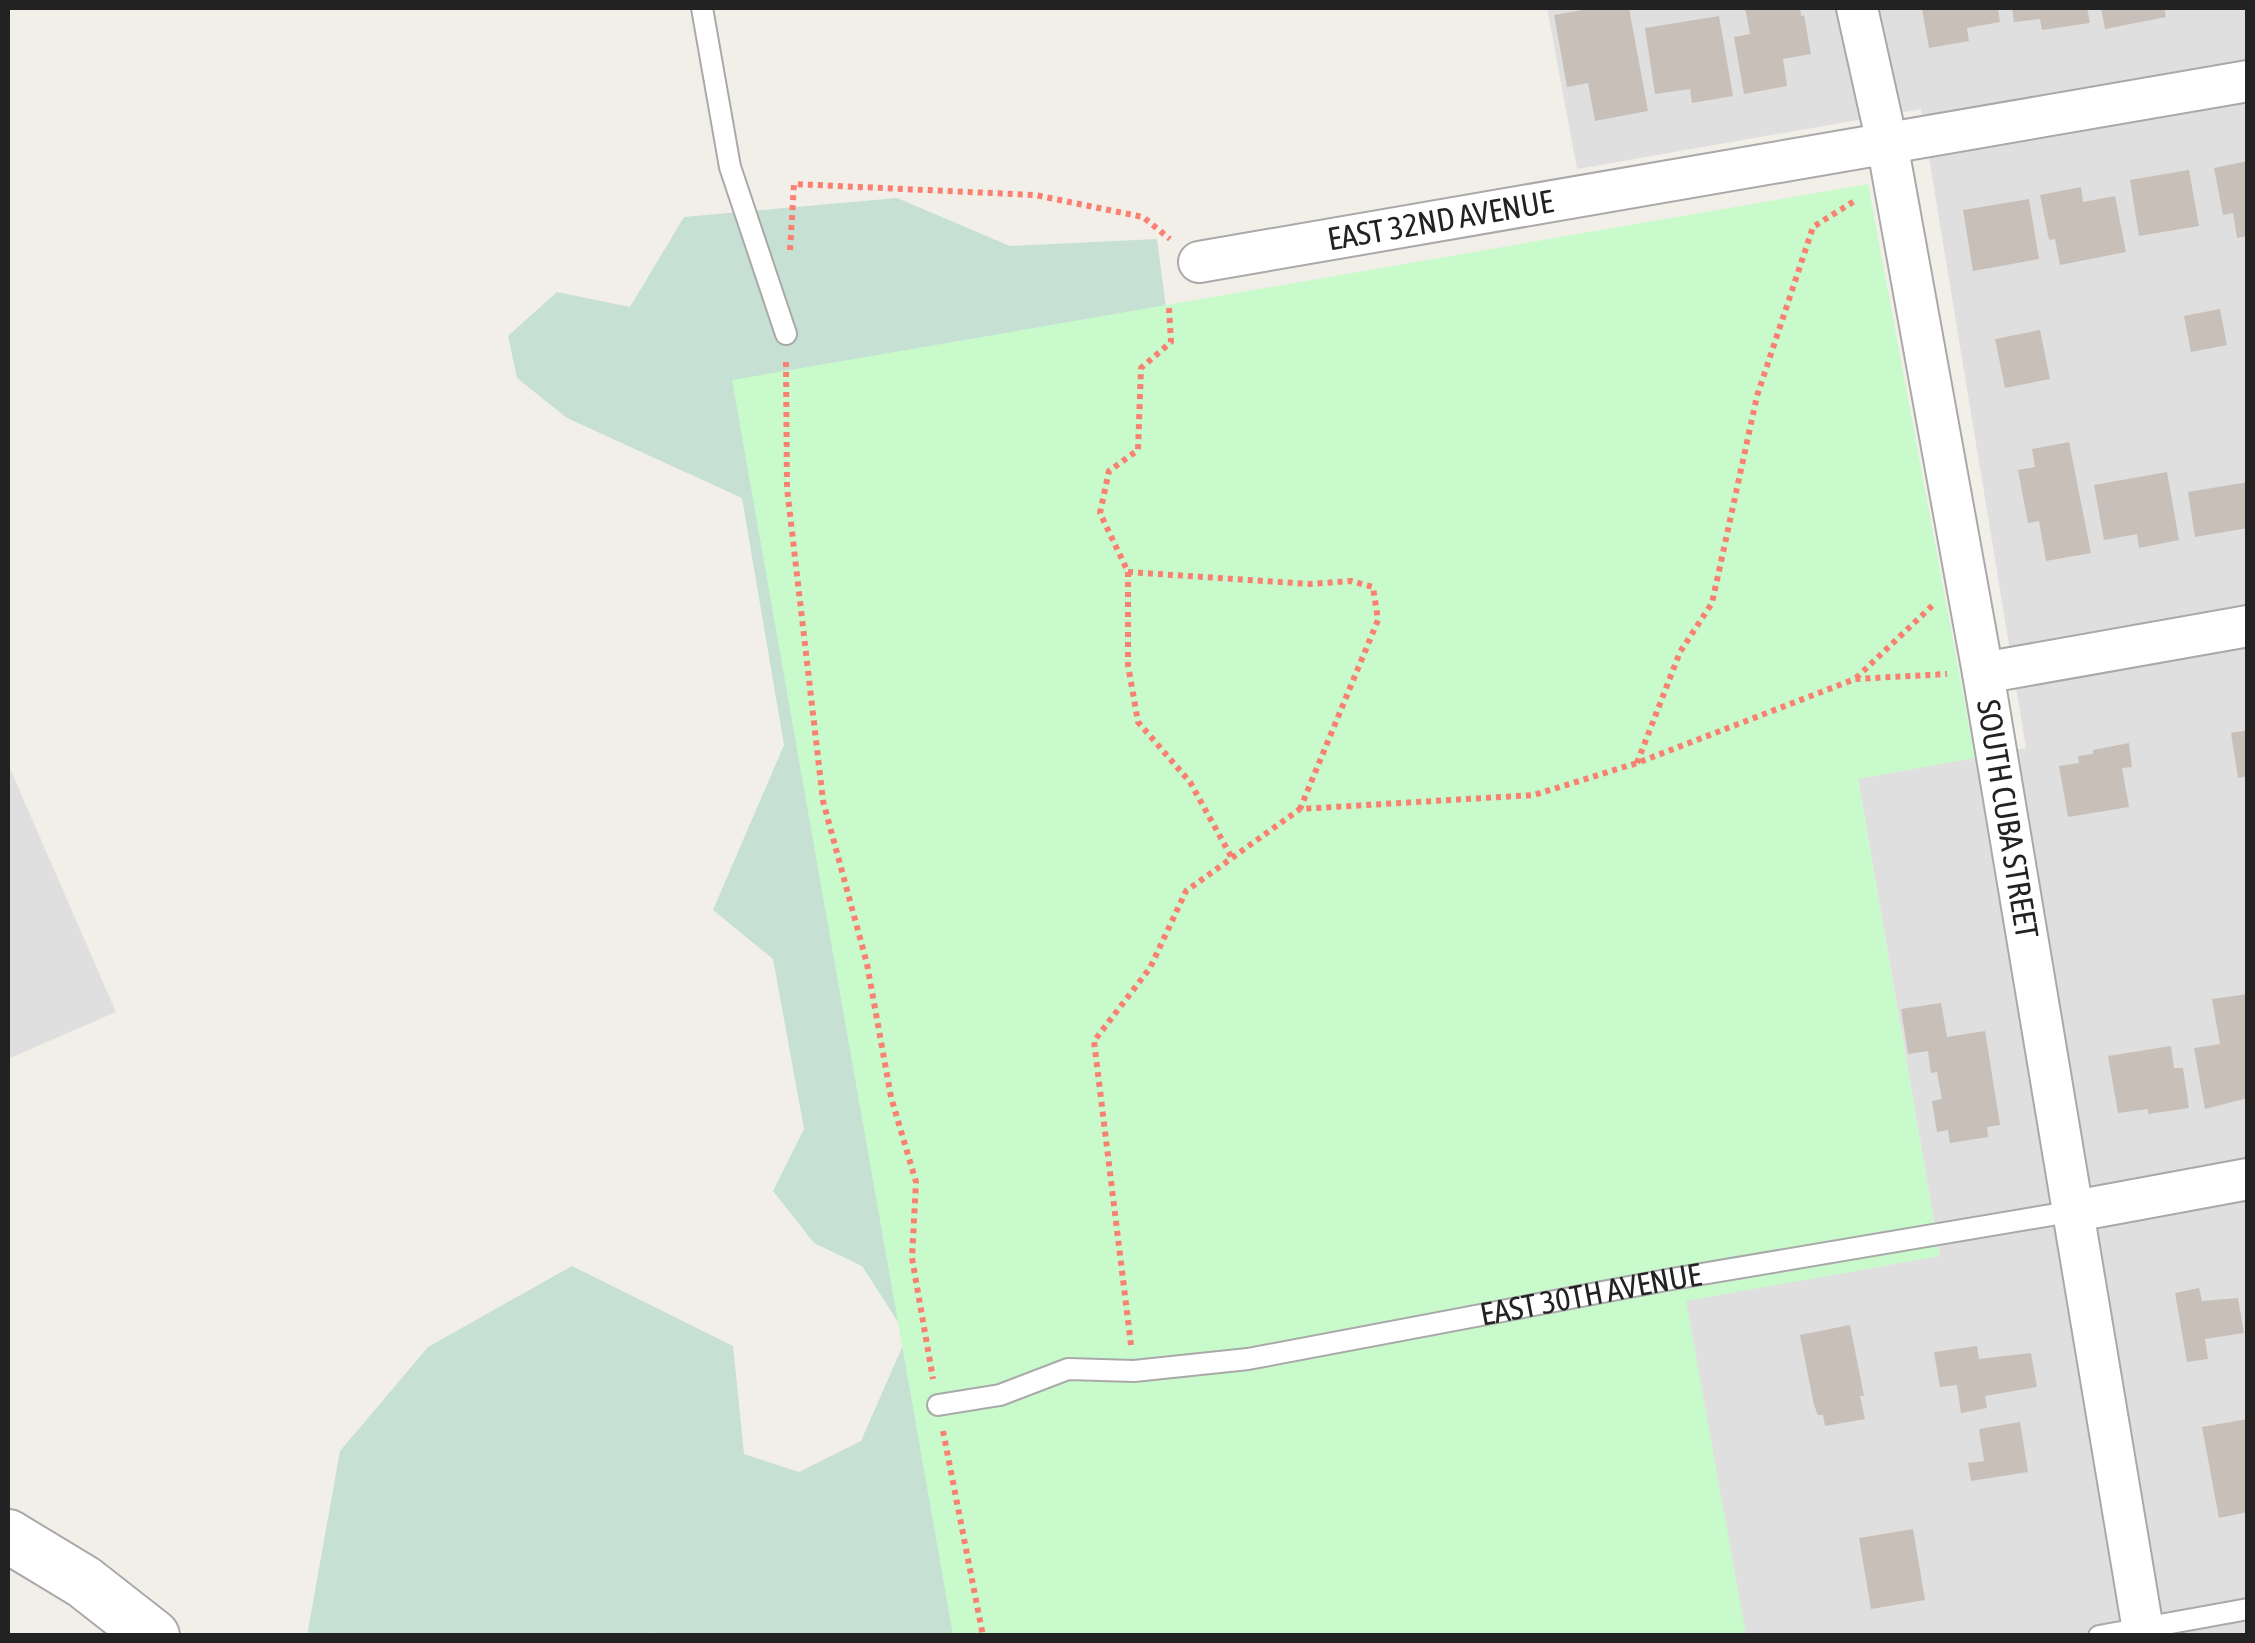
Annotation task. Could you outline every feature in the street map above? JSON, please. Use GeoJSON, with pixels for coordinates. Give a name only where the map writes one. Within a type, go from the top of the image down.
{"type":"FeatureCollection","features":[{"type":"Feature","properties":{"kind":"street","name":"SOUTH CUBA STREET"},"geometry":{"type":"LineString","coordinates":[[1858,8],[1887,143],[1984,673],[2144,1632]]}},
{"type":"Feature","properties":{"kind":"street","name":"EAST 32ND AVENUE"},"geometry":{"type":"LineString","coordinates":[[1199,262],[2248,81]]}},
{"type":"Feature","properties":{"kind":"street"},"geometry":{"type":"LineString","coordinates":[[1984,673],[2248,626]]}},
{"type":"Feature","properties":{"kind":"street","name":"EAST 30TH AVENUE"},"geometry":{"type":"LineString","coordinates":[[2075,1211],[2248,1179]]}},
{"type":"Feature","properties":{"kind":"street"},"geometry":{"type":"LineString","coordinates":[[8,1536],[84,1582],[153,1636]]}},
{"type":"Feature","properties":{"kind":"lane"},"geometry":{"type":"LineString","coordinates":[[702,8],[730,167],[786,334]]}},
{"type":"Feature","properties":{"kind":"lane","name":"EAST 30TH AVENUE"},"geometry":{"type":"LineString","coordinates":[[938,1406],[1000,1395],[1068,1369],[1134,1372],[1248,1359],[1666,1280],[2075,1211]]}},
{"type":"Feature","properties":{"kind":"lane"},"geometry":{"type":"LineString","coordinates":[[2100,1636],[2144,1632],[2248,1610]]}},
{"type":"Feature","properties":{"kind":"path"},"geometry":{"type":"LineString","coordinates":[[790,259],[794,184],[1035,194],[1143,216],[1199,262]]}},
{"type":"Feature","properties":{"kind":"path"},"geometry":{"type":"LineString","coordinates":[[1637,763],[1680,652],[1712,603],[1757,396],[1813,227],[1856,200]]}},
{"type":"Feature","properties":{"kind":"path"},"geometry":{"type":"LineString","coordinates":[[1170,308],[1171,342],[1140,368],[1138,450],[1109,471],[1100,513],[1128,572],[1128,665],[1138,722],[1190,782],[1232,858]]}},
{"type":"Feature","properties":{"kind":"path"},"geometry":{"type":"LineString","coordinates":[[786,334],[786,488],[823,801],[867,964],[890,1098],[916,1182],[912,1258],[983,1636]]}},
{"type":"Feature","properties":{"kind":"path"},"geometry":{"type":"LineString","coordinates":[[1128,572],[1310,584],[1351,581],[1374,588],[1378,620],[1300,809],[1186,891],[1150,968],[1094,1041],[1134,1372]]}},
{"type":"Feature","properties":{"kind":"path"},"geometry":{"type":"LineString","coordinates":[[1855,678],[1936,602],[1969,594]]}},
{"type":"Feature","properties":{"kind":"path"},"geometry":{"type":"LineString","coordinates":[[1300,809],[1534,795],[1637,763],[1855,678],[1984,673]]}},
{"type":"Feature","properties":{"kind":"shaded area"},"geometry":{"type":"Polygon","coordinates":[[[1547,8],[2247,8],[2247,1635],[1746,1635],[1686,1300],[1940,1256],[1858,778],[2026,748],[1921,109],[1577,169],[1547,8]]]}},
{"type":"Feature","properties":{"kind":"shaded area"},"geometry":{"type":"Polygon","coordinates":[[[8,764],[116,1012],[8,1059],[8,764]]]}},
{"type":"Feature","properties":{"kind":"green space"},"geometry":{"type":"Polygon","coordinates":[[[1868,184],[1975,758],[1858,779],[1940,1256],[1686,1301],[1746,1635],[953,1635],[732,380],[1868,184]]]}},
{"type":"Feature","properties":{"kind":"green space"},"geometry":{"type":"Polygon","coordinates":[[[897,198],[1010,246],[1157,239],[1166,307],[1772,1285],[1686,1301],[1746,1635],[658,1636],[653,1632],[648,1636],[307,1636],[340,1451],[428,1347],[572,1266],[733,1346],[744,1454],[799,1472],[861,1441],[907,1336],[862,1266],[814,1243],[773,1191],[804,1129],[773,959],[713,910],[784,745],[742,498],[567,418],[517,378],[508,336],[557,292],[630,307],[684,217],[897,198]]]}},
{"type":"Feature","properties":{"kind":"building"},"geometry":{"type":"Polygon","coordinates":[[[1594,8],[1629,8],[1648,111],[1595,121],[1588,83],[1567,87],[1554,15],[1594,8]]]}},
{"type":"Feature","properties":{"kind":"building"},"geometry":{"type":"Polygon","coordinates":[[[1745,8],[1800,8],[1801,16],[1804,15],[1811,54],[1783,59],[1787,86],[1744,94],[1734,37],[1750,34],[1745,8]]]}},
{"type":"Feature","properties":{"kind":"building"},"geometry":{"type":"Polygon","coordinates":[[[1922,8],[1998,8],[2000,22],[1967,28],[1969,41],[1929,48],[1922,8]]]}},
{"type":"Feature","properties":{"kind":"building"},"geometry":{"type":"Polygon","coordinates":[[[2012,8],[2087,8],[2090,23],[2042,30],[2040,19],[2014,22],[2012,8]]]}},
{"type":"Feature","properties":{"kind":"building"},"geometry":{"type":"Polygon","coordinates":[[[2101,8],[2164,8],[2166,17],[2105,29],[2101,8]]]}},
{"type":"Feature","properties":{"kind":"building"},"geometry":{"type":"Polygon","coordinates":[[[1719,16],[1733,96],[1692,103],[1690,89],[1655,94],[1645,28],[1719,16]]]}},
{"type":"Feature","properties":{"kind":"building"},"geometry":{"type":"Polygon","coordinates":[[[2248,161],[2248,236],[2237,238],[2233,213],[2223,215],[2214,168],[2248,161]]]}},
{"type":"Feature","properties":{"kind":"building"},"geometry":{"type":"Polygon","coordinates":[[[2189,170],[2199,226],[2139,236],[2130,180],[2189,170]]]}},
{"type":"Feature","properties":{"kind":"building"},"geometry":{"type":"Polygon","coordinates":[[[2081,187],[2083,202],[2115,196],[2126,252],[2060,265],[2055,239],[2049,240],[2040,195],[2081,187]]]}},
{"type":"Feature","properties":{"kind":"building"},"geometry":{"type":"Polygon","coordinates":[[[2029,199],[2039,259],[1973,271],[1963,210],[2029,199]]]}},
{"type":"Feature","properties":{"kind":"building"},"geometry":{"type":"Polygon","coordinates":[[[2220,309],[2227,345],[2191,352],[2184,316],[2220,309]]]}},
{"type":"Feature","properties":{"kind":"building"},"geometry":{"type":"Polygon","coordinates":[[[2040,330],[2050,379],[2005,388],[1995,339],[2040,330]]]}},
{"type":"Feature","properties":{"kind":"building"},"geometry":{"type":"Polygon","coordinates":[[[2069,442],[2091,553],[2046,561],[2039,521],[2028,523],[2018,470],[2035,467],[2032,449],[2069,442]]]}},
{"type":"Feature","properties":{"kind":"building"},"geometry":{"type":"Polygon","coordinates":[[[2167,472],[2179,540],[2139,548],[2137,534],[2104,540],[2094,485],[2167,472]]]}},
{"type":"Feature","properties":{"kind":"building"},"geometry":{"type":"Polygon","coordinates":[[[2248,482],[2248,528],[2195,537],[2188,492],[2248,482]]]}},
{"type":"Feature","properties":{"kind":"building"},"geometry":{"type":"Polygon","coordinates":[[[2248,730],[2248,776],[2238,778],[2231,733],[2248,730]]]}},
{"type":"Feature","properties":{"kind":"building"},"geometry":{"type":"Polygon","coordinates":[[[2129,743],[2132,767],[2122,768],[2129,807],[2068,817],[2059,766],[2079,763],[2078,756],[2093,754],[2093,750],[2129,743]]]}},
{"type":"Feature","properties":{"kind":"building"},"geometry":{"type":"Polygon","coordinates":[[[2248,994],[2248,1098],[2205,1109],[2194,1048],[2220,1044],[2212,999],[2248,994]]]}},
{"type":"Feature","properties":{"kind":"building"},"geometry":{"type":"Polygon","coordinates":[[[1941,1003],[1947,1037],[1985,1031],[2000,1125],[1987,1127],[1988,1137],[1950,1143],[1948,1130],[1937,1132],[1932,1101],[1942,1099],[1937,1072],[1931,1073],[1928,1051],[1908,1054],[1901,1009],[1941,1003]]]}},
{"type":"Feature","properties":{"kind":"building"},"geometry":{"type":"Polygon","coordinates":[[[2171,1046],[2174,1068],[2183,1068],[2189,1108],[2148,1114],[2148,1109],[2118,1113],[2108,1056],[2171,1046]]]}},
{"type":"Feature","properties":{"kind":"building"},"geometry":{"type":"Polygon","coordinates":[[[2199,1288],[2202,1301],[2238,1298],[2244,1333],[2205,1339],[2208,1359],[2187,1362],[2175,1293],[2199,1288]]]}},
{"type":"Feature","properties":{"kind":"building"},"geometry":{"type":"Polygon","coordinates":[[[1850,1325],[1865,1419],[1825,1426],[1823,1415],[1818,1415],[1814,1405],[1800,1335],[1850,1325]]]}},
{"type":"Feature","properties":{"kind":"building"},"geometry":{"type":"Polygon","coordinates":[[[1977,1346],[1979,1359],[2031,1353],[2037,1387],[1985,1396],[1987,1408],[1961,1413],[1957,1385],[1940,1387],[1934,1352],[1977,1346]]]}},
{"type":"Feature","properties":{"kind":"building"},"geometry":{"type":"Polygon","coordinates":[[[2247,1419],[2248,1512],[2219,1518],[2202,1427],[2247,1419]]]}},
{"type":"Feature","properties":{"kind":"building"},"geometry":{"type":"Polygon","coordinates":[[[2020,1422],[2028,1472],[1971,1481],[1968,1463],[1984,1461],[1979,1429],[2020,1422]]]}},
{"type":"Feature","properties":{"kind":"building"},"geometry":{"type":"Polygon","coordinates":[[[1913,1529],[1925,1600],[1871,1609],[1859,1538],[1913,1529]]]}}]}
